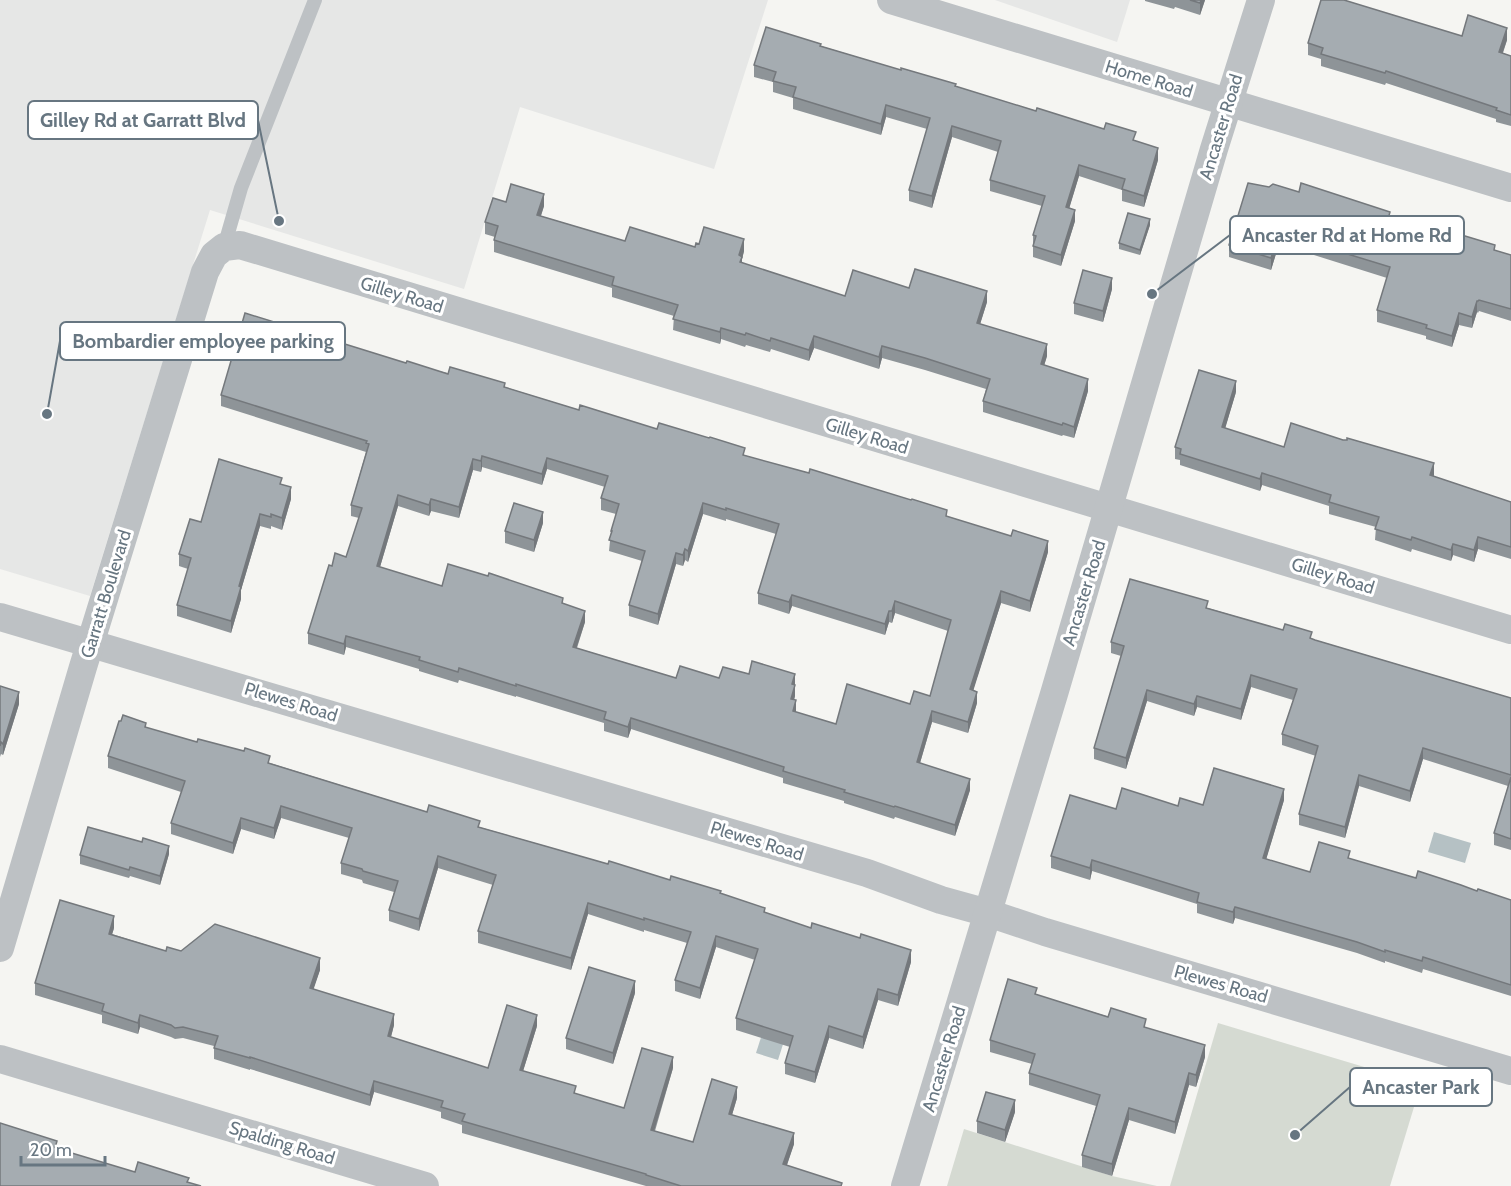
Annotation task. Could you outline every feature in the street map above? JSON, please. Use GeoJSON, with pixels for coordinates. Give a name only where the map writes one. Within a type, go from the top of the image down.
{"type":"FeatureCollection","features":[{"type":"Feature","properties":{"kind":"street","name":"Home Road"},"geometry":{"type":"LineString","coordinates":[[891,0],[1511,188]]}},
{"type":"Feature","properties":{"kind":"street","name":"Ancaster Road"},"geometry":{"type":"LineString","coordinates":[[905,1186],[1260,0]]}},
{"type":"Feature","properties":{"kind":"street","name":"Gilley Road"},"geometry":{"type":"LineString","coordinates":[[224,247],[240,245],[1511,630]]}},
{"type":"Feature","properties":{"kind":"street","name":"Garratt Boulevard"},"geometry":{"type":"LineString","coordinates":[[0,948],[205,272],[214,255],[224,247]]}},
{"type":"Feature","properties":{"kind":"street","name":"Plewes Road"},"geometry":{"type":"LineString","coordinates":[[0,617],[867,873],[941,900],[1045,932],[1511,1071]]}},
{"type":"Feature","properties":{"kind":"street","name":"Spalding Road"},"geometry":{"type":"LineString","coordinates":[[0,1059],[425,1186]]}},
{"type":"Feature","properties":{"kind":"lane"},"geometry":{"type":"LineString","coordinates":[[224,247],[241,188],[315,0]]}},
{"type":"Feature","properties":{"kind":"shaded area"},"geometry":{"type":"Polygon","coordinates":[[[0,0],[768,0],[714,169],[520,107],[464,289],[210,210],[90,596],[0,569],[0,0]]]}},
{"type":"Feature","properties":{"kind":"shaded area"},"geometry":{"type":"Polygon","coordinates":[[[995,0],[1130,0],[1117,42],[995,0]]]}},
{"type":"Feature","properties":{"kind":"shaded area"},"geometry":{"type":"Polygon","coordinates":[[[1434,832],[1471,843],[1465,863],[1428,852],[1434,832]]]}},
{"type":"Feature","properties":{"kind":"shaded area"},"geometry":{"type":"Polygon","coordinates":[[[771,1006],[793,1013],[778,1060],[756,1053],[771,1006]]]}},
{"type":"Feature","properties":{"kind":"shaded area"},"geometry":{"type":"Polygon","coordinates":[[[1218,1023],[1421,1084],[1390,1186],[1170,1186],[1218,1023]]]}},
{"type":"Feature","properties":{"kind":"shaded area"},"geometry":{"type":"Polygon","coordinates":[[[964,1129],[1112,1176],[1157,1186],[947,1186],[964,1129]]]}},
{"type":"Feature","properties":{"kind":"building"},"geometry":{"type":"Polygon","coordinates":[[[1321,0],[1344,0],[1462,36],[1468,15],[1507,28],[1499,52],[1511,56],[1511,115],[1496,110],[1497,108],[1386,71],[1385,73],[1321,54],[1323,48],[1308,43],[1321,0]]]}},
{"type":"Feature","properties":{"kind":"building"},"geometry":{"type":"Polygon","coordinates":[[[766,27],[821,44],[820,46],[956,84],[955,86],[1036,111],[1037,108],[1104,129],[1106,123],[1136,132],[1133,140],[1158,148],[1144,196],[1122,189],[1125,179],[1079,165],[1066,207],[1075,210],[1061,255],[1033,246],[1036,236],[1033,235],[1045,196],[990,180],[1001,141],[952,126],[932,196],[909,190],[930,118],[886,105],[881,124],[793,97],[796,87],[773,81],[776,72],[754,65],[766,27]]]}},
{"type":"Feature","properties":{"kind":"building"},"geometry":{"type":"Polygon","coordinates":[[[1248,183],[1269,187],[1273,184],[1299,192],[1301,183],[1390,212],[1388,219],[1453,239],[1455,233],[1495,245],[1494,250],[1511,255],[1511,309],[1479,300],[1472,317],[1459,313],[1452,336],[1426,328],[1427,325],[1377,310],[1390,267],[1279,233],[1271,258],[1229,245],[1248,183]]]}},
{"type":"Feature","properties":{"kind":"building"},"geometry":{"type":"Polygon","coordinates":[[[511,184],[544,194],[537,215],[625,241],[630,227],[695,247],[696,243],[699,244],[704,227],[744,239],[739,255],[742,257],[740,262],[845,296],[853,270],[909,288],[915,269],[987,291],[977,323],[1047,344],[1041,364],[1088,379],[1074,427],[983,401],[990,379],[882,346],[879,357],[814,336],[809,350],[771,338],[770,341],[721,328],[720,332],[673,319],[678,305],[612,285],[614,277],[494,240],[498,226],[485,222],[493,198],[506,202],[511,184]]]}},
{"type":"Feature","properties":{"kind":"building"},"geometry":{"type":"Polygon","coordinates":[[[1128,213],[1150,219],[1140,250],[1119,243],[1128,213]]]}},
{"type":"Feature","properties":{"kind":"building"},"geometry":{"type":"Polygon","coordinates":[[[1083,270],[1112,278],[1103,311],[1074,303],[1083,270]]]}},
{"type":"Feature","properties":{"kind":"building"},"geometry":{"type":"Polygon","coordinates":[[[245,313],[406,363],[407,361],[448,374],[450,367],[505,383],[504,387],[579,410],[580,405],[657,429],[659,423],[710,437],[745,448],[743,455],[809,473],[810,469],[912,499],[947,510],[946,516],[1011,536],[1013,530],[1048,541],[1030,601],[1001,591],[970,689],[977,692],[968,722],[932,711],[917,762],[970,779],[955,825],[844,792],[845,790],[783,771],[784,767],[631,718],[628,727],[604,719],[606,712],[516,684],[516,686],[459,668],[458,672],[419,660],[420,657],[346,636],[344,644],[308,633],[329,565],[332,566],[335,553],[346,557],[362,508],[351,505],[369,444],[366,443],[367,441],[221,395],[245,313]],[[482,456],[481,461],[473,459],[459,507],[431,499],[429,505],[398,495],[377,566],[442,586],[448,564],[488,576],[489,573],[563,598],[562,603],[585,611],[573,647],[676,678],[680,666],[719,678],[723,667],[749,674],[752,661],[795,674],[791,699],[796,700],[793,711],[836,724],[847,684],[910,704],[914,691],[930,696],[951,620],[895,601],[885,624],[792,595],[789,602],[758,593],[779,524],[703,503],[688,551],[685,549],[683,555],[676,553],[658,614],[629,605],[645,551],[609,540],[619,504],[601,498],[608,476],[547,458],[542,474],[482,456]]]}},
{"type":"Feature","properties":{"kind":"building"},"geometry":{"type":"Polygon","coordinates":[[[1199,370],[1236,381],[1222,427],[1284,447],[1291,423],[1343,440],[1347,438],[1434,463],[1430,475],[1511,502],[1511,547],[1478,537],[1474,550],[1453,544],[1451,550],[1412,537],[1411,540],[1375,529],[1379,517],[1329,502],[1331,495],[1262,473],[1260,479],[1180,454],[1181,449],[1175,447],[1199,370]]]}},
{"type":"Feature","properties":{"kind":"building"},"geometry":{"type":"Polygon","coordinates":[[[219,459],[282,478],[280,484],[291,487],[282,518],[271,514],[271,517],[260,514],[231,621],[177,605],[191,558],[179,554],[190,519],[201,522],[219,459]]]}},
{"type":"Feature","properties":{"kind":"building"},"geometry":{"type":"Polygon","coordinates":[[[514,503],[543,512],[534,540],[505,531],[514,503]]]}},
{"type":"Feature","properties":{"kind":"building"},"geometry":{"type":"Polygon","coordinates":[[[1130,579],[1208,601],[1206,608],[1283,630],[1285,624],[1312,632],[1310,638],[1315,640],[1511,698],[1511,775],[1423,748],[1410,791],[1359,775],[1345,827],[1299,814],[1318,746],[1282,734],[1297,689],[1251,675],[1241,709],[1197,696],[1194,704],[1147,690],[1126,758],[1094,748],[1124,646],[1111,642],[1130,579]]]}},
{"type":"Feature","properties":{"kind":"building"},"geometry":{"type":"Polygon","coordinates":[[[0,686],[19,692],[3,744],[1,742],[0,746],[0,686]]]}},
{"type":"Feature","properties":{"kind":"building"},"geometry":{"type":"Polygon","coordinates":[[[123,715],[146,723],[145,727],[197,742],[198,739],[244,751],[245,748],[270,756],[268,763],[427,812],[429,805],[480,821],[478,827],[608,864],[609,861],[670,880],[671,876],[721,891],[720,893],[765,908],[764,912],[811,928],[812,923],[860,938],[861,934],[911,950],[898,995],[878,989],[863,1037],[829,1026],[815,1072],[785,1063],[793,1036],[736,1018],[758,949],[716,936],[700,988],[675,980],[691,932],[588,903],[571,958],[478,931],[496,875],[438,856],[419,919],[389,910],[398,881],[341,863],[352,828],[281,806],[274,828],[241,818],[233,843],[171,823],[185,781],[108,756],[123,715]]]}},
{"type":"Feature","properties":{"kind":"building"},"geometry":{"type":"Polygon","coordinates":[[[1214,768],[1284,789],[1263,858],[1310,872],[1319,842],[1350,851],[1348,858],[1416,878],[1418,871],[1511,900],[1511,985],[1423,957],[1422,961],[1385,950],[1385,952],[1235,907],[1233,912],[1197,902],[1199,893],[1092,860],[1090,868],[1051,856],[1070,795],[1116,809],[1122,788],[1178,806],[1180,798],[1203,805],[1214,768]]]}},
{"type":"Feature","properties":{"kind":"building"},"geometry":{"type":"Polygon","coordinates":[[[1511,777],[1511,839],[1494,833],[1511,777]]]}},
{"type":"Feature","properties":{"kind":"building"},"geometry":{"type":"Polygon","coordinates":[[[88,827],[142,842],[143,838],[169,846],[160,876],[130,867],[129,870],[80,855],[88,827]]]}},
{"type":"Feature","properties":{"kind":"building"},"geometry":{"type":"Polygon","coordinates":[[[60,900],[114,916],[109,934],[166,951],[167,947],[181,951],[215,924],[320,958],[310,988],[394,1014],[388,1036],[488,1068],[507,1005],[537,1015],[520,1070],[576,1086],[574,1093],[624,1108],[642,1048],[673,1057],[651,1130],[693,1142],[712,1079],[737,1087],[729,1114],[794,1133],[783,1164],[842,1183],[841,1186],[681,1186],[462,1121],[465,1114],[441,1107],[443,1101],[374,1081],[370,1095],[214,1048],[218,1036],[183,1027],[175,1028],[140,1015],[138,1023],[102,1011],[104,1004],[35,983],[60,900]]]}},
{"type":"Feature","properties":{"kind":"building"},"geometry":{"type":"Polygon","coordinates":[[[589,967],[635,981],[613,1053],[566,1038],[589,967]]]}},
{"type":"Feature","properties":{"kind":"building"},"geometry":{"type":"Polygon","coordinates":[[[1008,979],[1037,988],[1035,994],[1108,1017],[1111,1008],[1146,1019],[1144,1027],[1205,1045],[1196,1075],[1189,1073],[1175,1122],[1129,1108],[1112,1164],[1082,1155],[1100,1095],[1029,1073],[1035,1054],[990,1040],[1008,979]]]}},
{"type":"Feature","properties":{"kind":"building"},"geometry":{"type":"Polygon","coordinates":[[[986,1092],[1015,1100],[1005,1130],[977,1121],[986,1092]]]}},
{"type":"Feature","properties":{"kind":"building"},"geometry":{"type":"Polygon","coordinates":[[[0,1123],[57,1141],[55,1148],[135,1172],[138,1162],[189,1178],[187,1182],[201,1186],[0,1186],[0,1123]]]}},
{"type":"Feature","properties":{"kind":"place","name":"Gilley Rd at Garratt Blvd"},"geometry":{"type":"Point","coordinates":[279,221]}},
{"type":"Feature","properties":{"kind":"place","name":"Ancaster Rd at Home Rd"},"geometry":{"type":"Point","coordinates":[1152,294]}},
{"type":"Feature","properties":{"kind":"place","name":"Bombardier employee parking"},"geometry":{"type":"Point","coordinates":[47,414]}},
{"type":"Feature","properties":{"kind":"place","name":"Ancaster Park"},"geometry":{"type":"Point","coordinates":[1295,1135]}}]}
